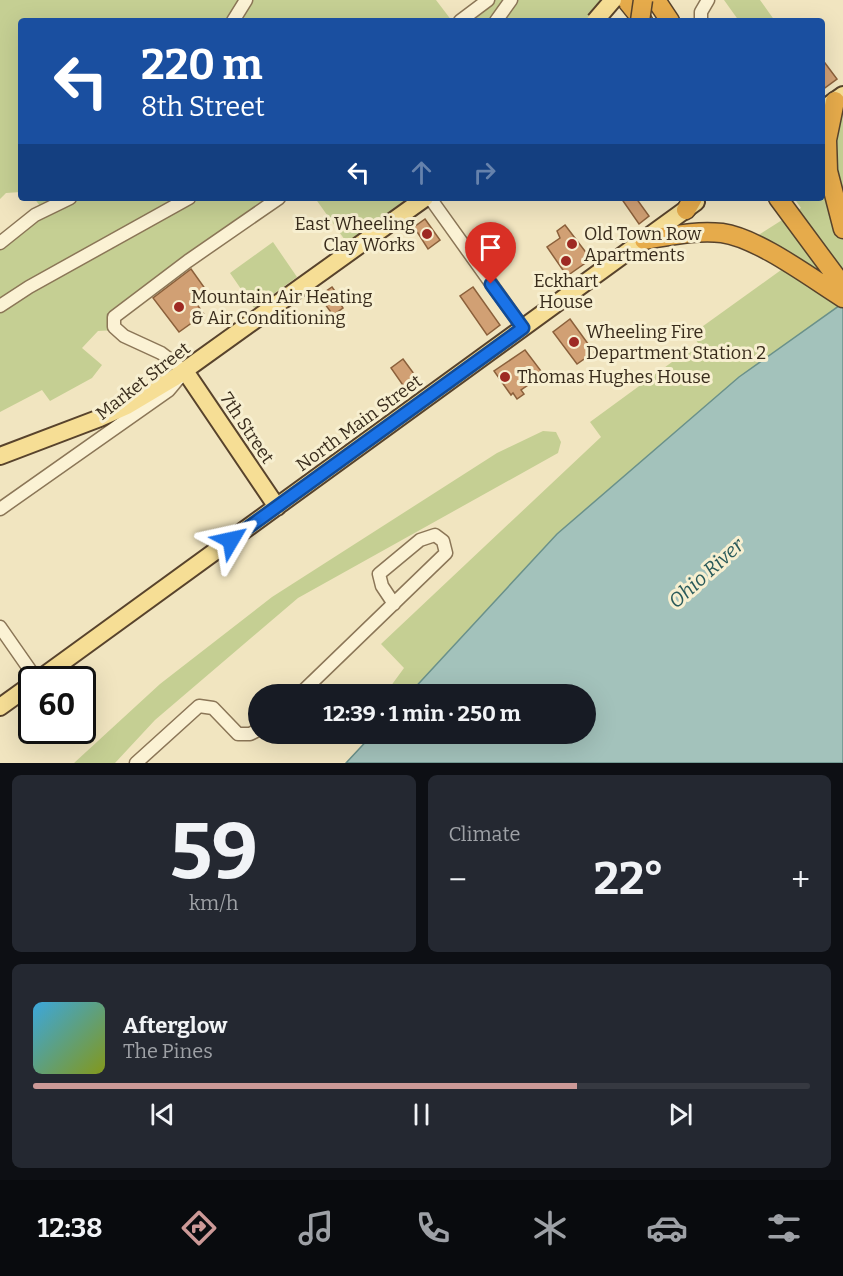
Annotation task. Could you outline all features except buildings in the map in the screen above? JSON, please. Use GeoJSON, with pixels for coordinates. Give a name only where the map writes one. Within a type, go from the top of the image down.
{"type":"FeatureCollection","features":[{"type":"Feature","properties":{"kind":"highway"},"geometry":{"type":"LineString","coordinates":[[603,0],[609,18]]}},
{"type":"Feature","properties":{"kind":"highway"},"geometry":{"type":"LineString","coordinates":[[626,0],[639,18]]}},
{"type":"Feature","properties":{"kind":"highway"},"geometry":{"type":"LineString","coordinates":[[641,18],[643,0]]}},
{"type":"Feature","properties":{"kind":"highway"},"geometry":{"type":"LineString","coordinates":[[656,0],[668,18]]}},
{"type":"Feature","properties":{"kind":"highway"},"geometry":{"type":"LineString","coordinates":[[833,102],[826,141],[828,171],[842,224]]}},
{"type":"Feature","properties":{"kind":"highway"},"geometry":{"type":"LineString","coordinates":[[770,201],[825,261]]}},
{"type":"Feature","properties":{"kind":"highway"},"geometry":{"type":"LineString","coordinates":[[780,201],[843,286]]}},
{"type":"Feature","properties":{"kind":"highway"},"geometry":{"type":"LineString","coordinates":[[796,201],[843,266]]}},
{"type":"Feature","properties":{"kind":"highway"},"geometry":{"type":"LineString","coordinates":[[644,240],[704,232],[737,236],[768,252],[843,298]]}},
{"type":"Feature","properties":{"kind":"main road"},"geometry":{"type":"LineString","coordinates":[[598,18],[613,0]]}},
{"type":"Feature","properties":{"kind":"main road","name":"Market Street"},"geometry":{"type":"LineString","coordinates":[[185,371],[424,201]]}},
{"type":"Feature","properties":{"kind":"main road","name":"North Main Street"},"geometry":{"type":"LineString","coordinates":[[57,666],[644,240],[690,204]]}},
{"type":"Feature","properties":{"kind":"main road"},"geometry":{"type":"LineString","coordinates":[[0,456],[127,406],[185,371]]}},
{"type":"Feature","properties":{"kind":"main road","name":"7th Street"},"geometry":{"type":"LineString","coordinates":[[185,371],[278,507]]}},
{"type":"Feature","properties":{"kind":"main road"},"geometry":{"type":"LineString","coordinates":[[0,707],[18,694]]}},
{"type":"Feature","properties":{"kind":"street"},"geometry":{"type":"LineString","coordinates":[[235,18],[246,0]]}},
{"type":"Feature","properties":{"kind":"street"},"geometry":{"type":"LineString","coordinates":[[464,18],[488,0]]}},
{"type":"Feature","properties":{"kind":"street"},"geometry":{"type":"LineString","coordinates":[[498,18],[511,0]]}},
{"type":"Feature","properties":{"kind":"street"},"geometry":{"type":"LineString","coordinates":[[701,18],[708,0]]}},
{"type":"Feature","properties":{"kind":"street"},"geometry":{"type":"LineString","coordinates":[[0,243],[35,215],[64,201]]}},
{"type":"Feature","properties":{"kind":"street"},"geometry":{"type":"LineString","coordinates":[[0,306],[48,276],[184,201]]}},
{"type":"Feature","properties":{"kind":"street"},"geometry":{"type":"LineString","coordinates":[[185,371],[152,348],[121,333],[114,327],[114,317],[180,267],[275,201]]}},
{"type":"Feature","properties":{"kind":"street"},"geometry":{"type":"LineString","coordinates":[[430,201],[523,328]]}},
{"type":"Feature","properties":{"kind":"street","name":"Market Street"},"geometry":{"type":"LineString","coordinates":[[0,509],[169,390],[185,371]]}},
{"type":"Feature","properties":{"kind":"street"},"geometry":{"type":"LineString","coordinates":[[310,684],[319,674],[394,603],[446,553],[443,541],[435,535],[420,540],[379,574],[382,586],[394,603]]}},
{"type":"Feature","properties":{"kind":"street"},"geometry":{"type":"LineString","coordinates":[[0,627],[28,666]]}},
{"type":"Feature","properties":{"kind":"street"},"geometry":{"type":"LineString","coordinates":[[136,763],[199,706],[213,708],[238,734],[248,734]]}},
{"type":"Feature","properties":{"kind":"green space"},"geometry":{"type":"Polygon","coordinates":[[[0,0],[436,0],[450,18],[18,18],[18,192],[6,193],[0,199],[0,0]]]}},
{"type":"Feature","properties":{"kind":"green space"},"geometry":{"type":"Polygon","coordinates":[[[475,0],[613,0],[606,8],[609,18],[464,18],[479,6],[475,0]]]}},
{"type":"Feature","properties":{"kind":"green space"},"geometry":{"type":"Polygon","coordinates":[[[724,0],[760,0],[773,18],[737,18],[724,0]]]}},
{"type":"Feature","properties":{"kind":"green space"},"geometry":{"type":"Polygon","coordinates":[[[843,99],[843,303],[739,377],[557,534],[418,684],[392,684],[404,668],[381,644],[601,437],[590,422],[698,343],[692,334],[788,265],[749,241],[801,208],[796,201],[825,201],[825,108],[843,99]]]}},
{"type":"Feature","properties":{"kind":"green space"},"geometry":{"type":"Polygon","coordinates":[[[36,201],[275,201],[118,313],[116,330],[98,331],[82,348],[102,365],[92,378],[50,401],[42,390],[0,412],[0,239],[43,210],[36,201]]]}},
{"type":"Feature","properties":{"kind":"green space"},"geometry":{"type":"Polygon","coordinates":[[[317,201],[421,201],[352,250],[317,201]]]}},
{"type":"Feature","properties":{"kind":"green space"},"geometry":{"type":"Polygon","coordinates":[[[273,242],[297,277],[254,308],[230,273],[273,242]]]}},
{"type":"Feature","properties":{"kind":"green space"},"geometry":{"type":"Polygon","coordinates":[[[543,431],[556,432],[561,442],[558,453],[298,598],[155,720],[115,763],[74,763],[160,684],[272,597],[497,453],[543,431]]]}},
{"type":"Feature","properties":{"kind":"water","name":"Ohio River"},"geometry":{"type":"Polygon","coordinates":[[[843,303],[843,763],[346,763],[364,744],[596,744],[596,684],[418,684],[557,534],[739,377],[843,303]]]}},
{"type":"Feature","properties":{"kind":"place","name":"East Wheeling Clay Works"},"geometry":{"type":"Point","coordinates":[427,234]}},
{"type":"Feature","properties":{"kind":"place","name":"Old Town Row Apartments"},"geometry":{"type":"Point","coordinates":[572,244]}},
{"type":"Feature","properties":{"kind":"place","name":"Eckhart House"},"geometry":{"type":"Point","coordinates":[566,261]}},
{"type":"Feature","properties":{"kind":"place","name":"Mountain Air Heating & Air Conditioning"},"geometry":{"type":"Point","coordinates":[179,307]}},
{"type":"Feature","properties":{"kind":"place","name":"Wheeling Fire Department Station 2"},"geometry":{"type":"Point","coordinates":[574,342]}},
{"type":"Feature","properties":{"kind":"place","name":"Thomas Hughes House"},"geometry":{"type":"Point","coordinates":[505,377]}},
{"type":"Feature","properties":{"kind":"route"},"geometry":{"type":"LineString","coordinates":[[231,540],[523,328],[491,284]]}}]}
